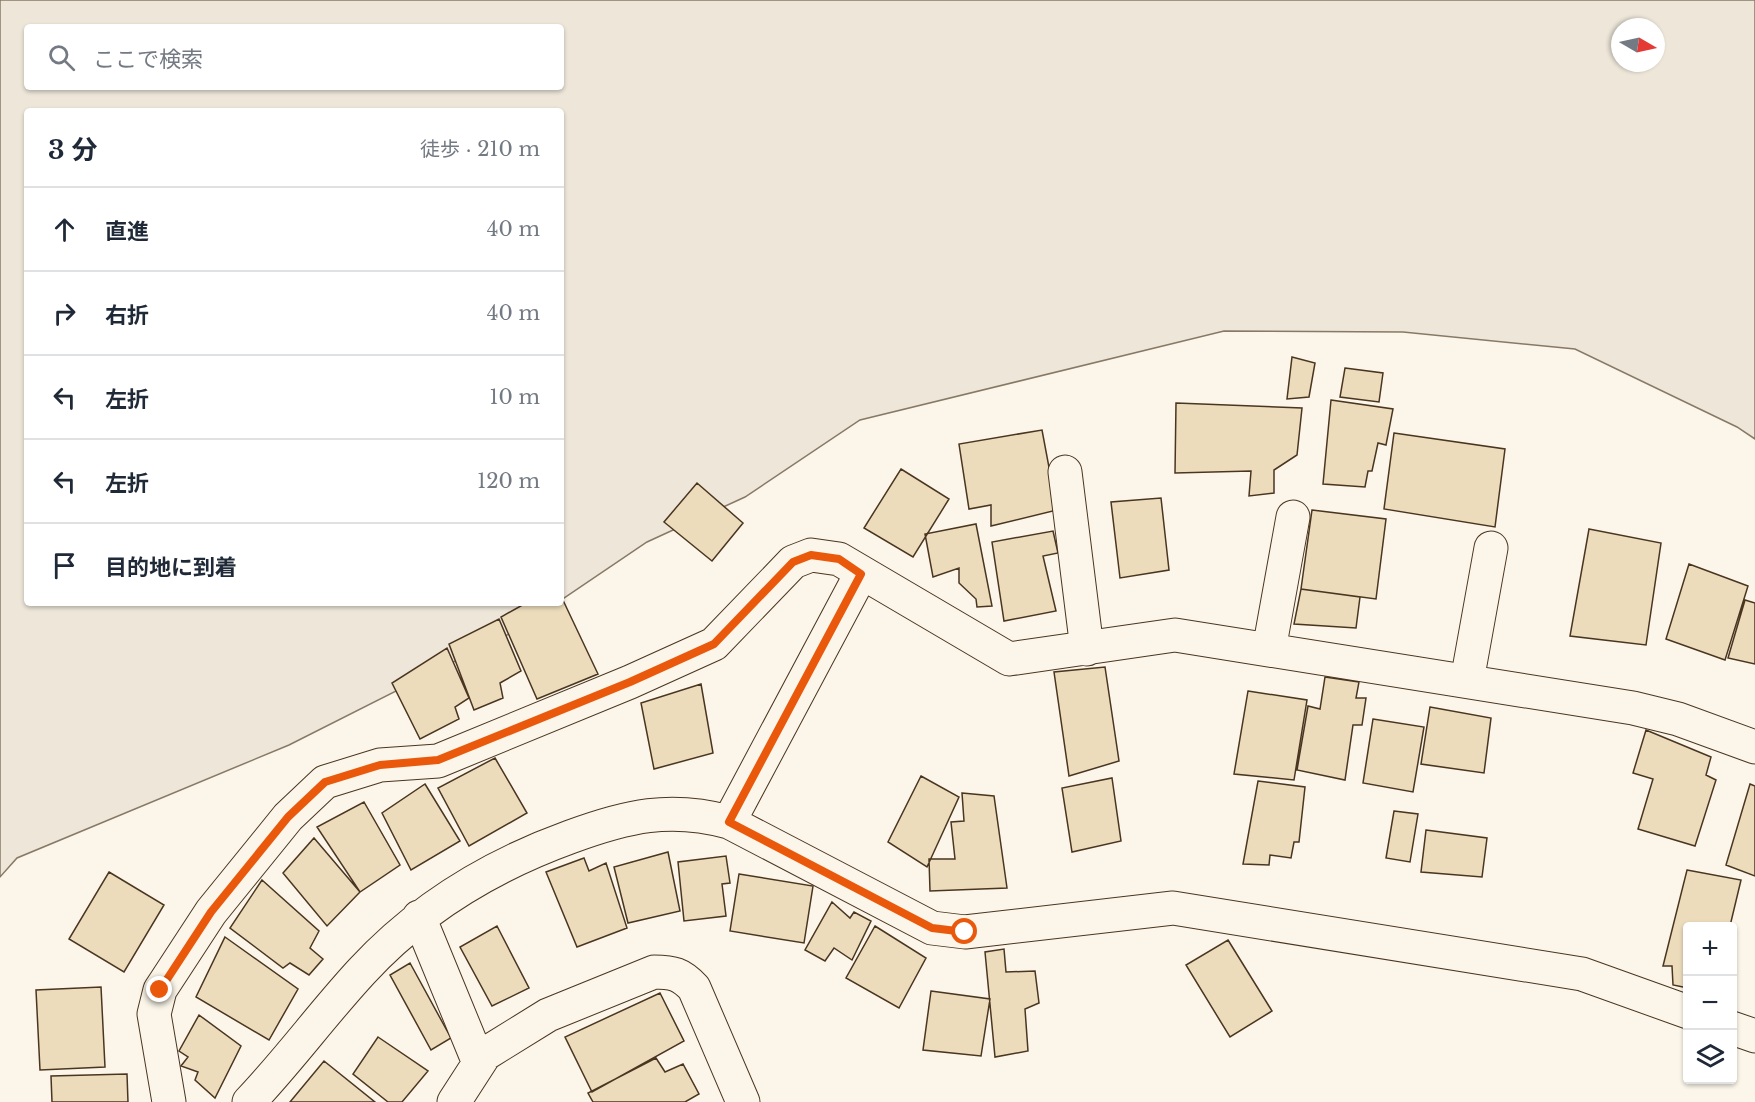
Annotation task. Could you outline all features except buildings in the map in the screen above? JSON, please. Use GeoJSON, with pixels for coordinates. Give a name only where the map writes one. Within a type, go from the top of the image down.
{"type":"FeatureCollection","features":[{"type":"Feature","properties":{"kind":"street"},"geometry":{"type":"LineString","coordinates":[[1065,472],[1087,649]]}},
{"type":"Feature","properties":{"kind":"street"},"geometry":{"type":"LineString","coordinates":[[1269,650],[1293,517]]}},
{"type":"Feature","properties":{"kind":"street"},"geometry":{"type":"LineString","coordinates":[[1467,681],[1491,548]]}},
{"type":"Feature","properties":{"kind":"street"},"geometry":{"type":"LineString","coordinates":[[169,1102],[154,1014],[160,990],[211,912],[288,817],[325,782],[380,765],[438,760],[630,682],[714,644],[793,562],[811,555],[839,559],[1009,659],[1175,635],[1633,708],[1678,719],[1755,747]]}},
{"type":"Feature","properties":{"kind":"street"},"geometry":{"type":"LineString","coordinates":[[729,822],[861,574]]}},
{"type":"Feature","properties":{"kind":"street"},"geometry":{"type":"LineString","coordinates":[[249,1102],[362,970],[419,917],[472,881],[528,852],[616,820],[669,813],[698,813],[729,822],[932,928],[965,932],[1173,908],[1582,974],[1683,1010]]}},
{"type":"Feature","properties":{"kind":"street"},"geometry":{"type":"LineString","coordinates":[[419,917],[479,1063]]}},
{"type":"Feature","properties":{"kind":"street"},"geometry":{"type":"LineString","coordinates":[[454,1102],[485,1054],[548,1015],[654,972],[682,975],[694,988],[743,1102]]}},
{"type":"Feature","properties":{"kind":"street"},"geometry":{"type":"LineString","coordinates":[[1737,1030],[1755,1036]]}},
{"type":"Feature","properties":{"kind":"shaded area"},"geometry":{"type":"Polygon","coordinates":[[[0,0],[1755,0],[1755,439],[1737,427],[1575,349],[1403,332],[1224,331],[860,420],[745,497],[647,542],[564,598],[564,108],[24,108],[24,606],[552,606],[515,631],[289,745],[17,858],[0,877],[0,0]]]}},
{"type":"Feature","properties":{"kind":"route"},"geometry":{"type":"LineString","coordinates":[[160,990],[211,912],[288,817],[325,782],[380,765],[438,760],[630,682],[714,644],[793,562],[811,555],[839,559],[861,574],[748,782],[729,822],[932,928],[965,932]]}}]}
